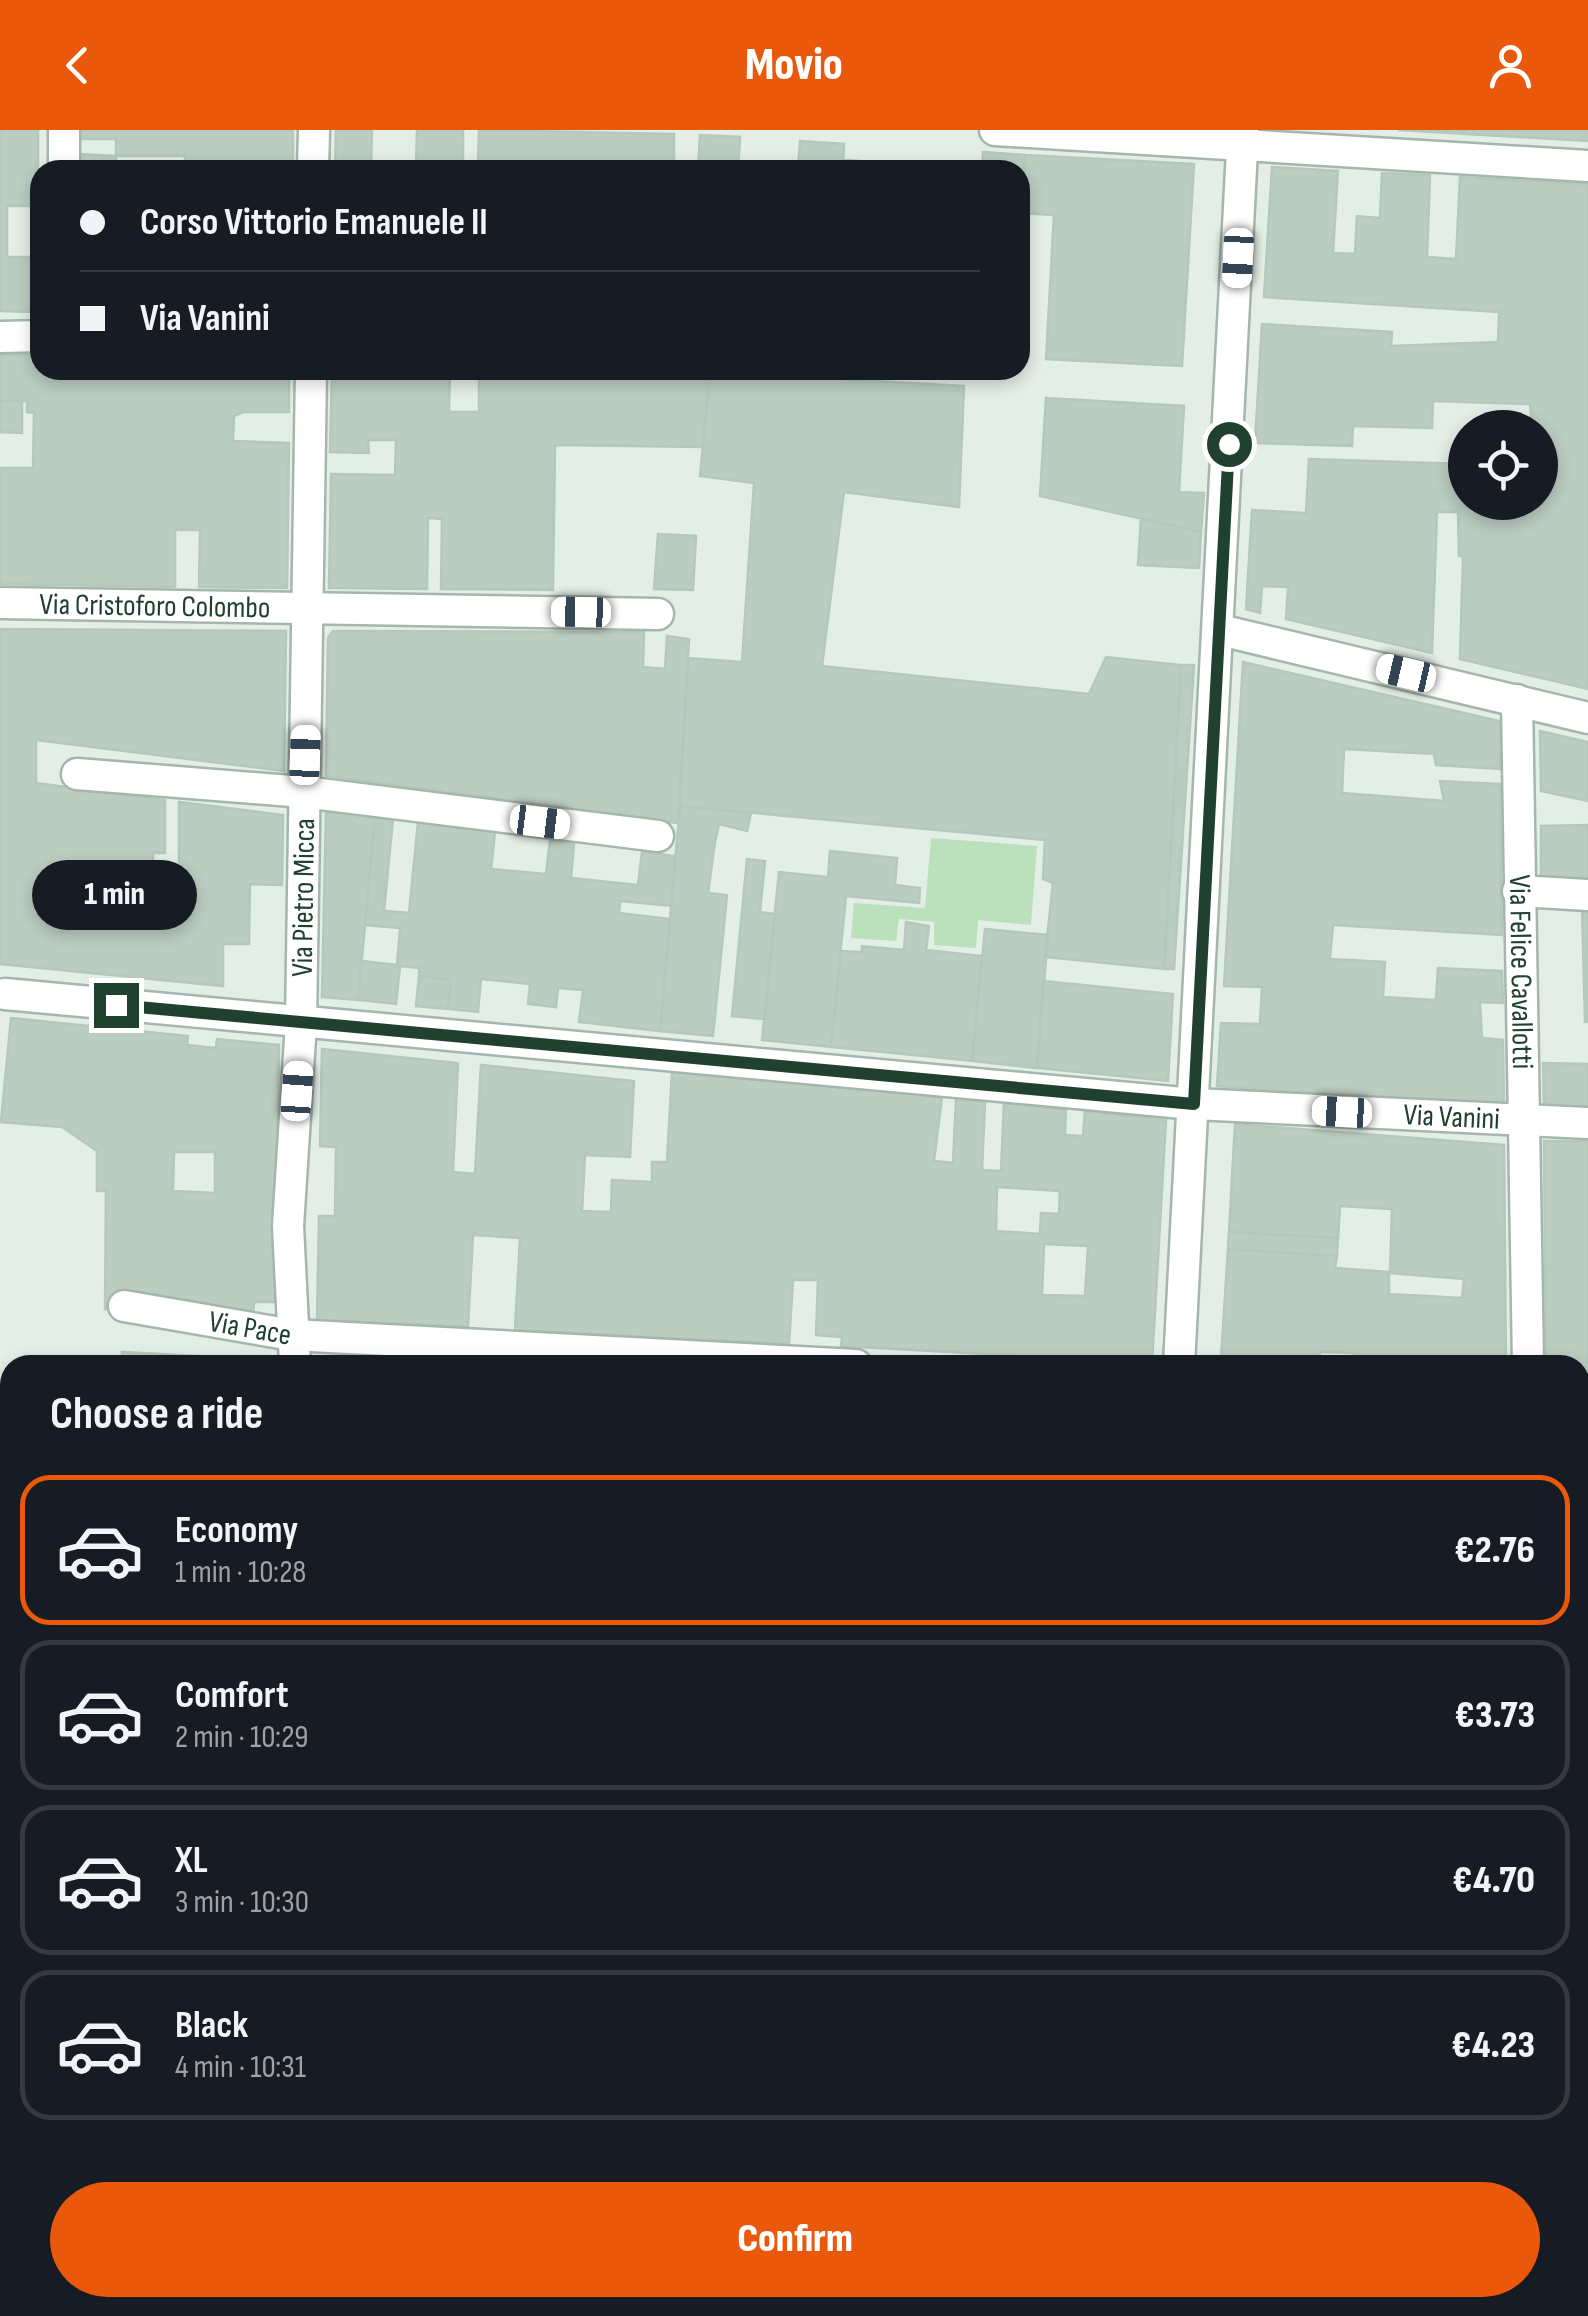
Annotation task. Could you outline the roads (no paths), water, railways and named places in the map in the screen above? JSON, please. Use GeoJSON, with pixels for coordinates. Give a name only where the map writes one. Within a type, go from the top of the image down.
{"type":"FeatureCollection","features":[{"type":"Feature","properties":{"kind":"street"},"geometry":{"type":"LineString","coordinates":[[64,130],[64,160]]}},
{"type":"Feature","properties":{"kind":"street"},"geometry":{"type":"LineString","coordinates":[[313,160],[314,130]]}},
{"type":"Feature","properties":{"kind":"street"},"geometry":{"type":"LineString","coordinates":[[995,130],[1243,138],[1588,166]]}},
{"type":"Feature","properties":{"kind":"street"},"geometry":{"type":"LineString","coordinates":[[1181,1355],[1243,138]]}},
{"type":"Feature","properties":{"kind":"street"},"geometry":{"type":"LineString","coordinates":[[0,337],[30,336]]}},
{"type":"Feature","properties":{"kind":"street","name":"Via Pietro Micca"},"geometry":{"type":"LineString","coordinates":[[293,1350],[288,1226],[301,1023],[311,380]]}},
{"type":"Feature","properties":{"kind":"street","name":"Via Cristoforo Colombo"},"geometry":{"type":"LineString","coordinates":[[0,602],[658,614]]}},
{"type":"Feature","properties":{"kind":"street"},"geometry":{"type":"LineString","coordinates":[[1220,630],[1588,718]]}},
{"type":"Feature","properties":{"kind":"street","name":"Via Felice Cavallotti"},"geometry":{"type":"LineString","coordinates":[[1517,700],[1528,1355]]}},
{"type":"Feature","properties":{"kind":"street"},"geometry":{"type":"LineString","coordinates":[[77,774],[304,792],[658,836]]}},
{"type":"Feature","properties":{"kind":"street"},"geometry":{"type":"LineString","coordinates":[[1518,891],[1588,894]]}},
{"type":"Feature","properties":{"kind":"street","name":"Via Vanini"},"geometry":{"type":"LineString","coordinates":[[6,994],[1194,1104],[1588,1123]]}},
{"type":"Feature","properties":{"kind":"street","name":"Via Pace"},"geometry":{"type":"LineString","coordinates":[[124,1306],[293,1350],[481,1355]]}}]}
